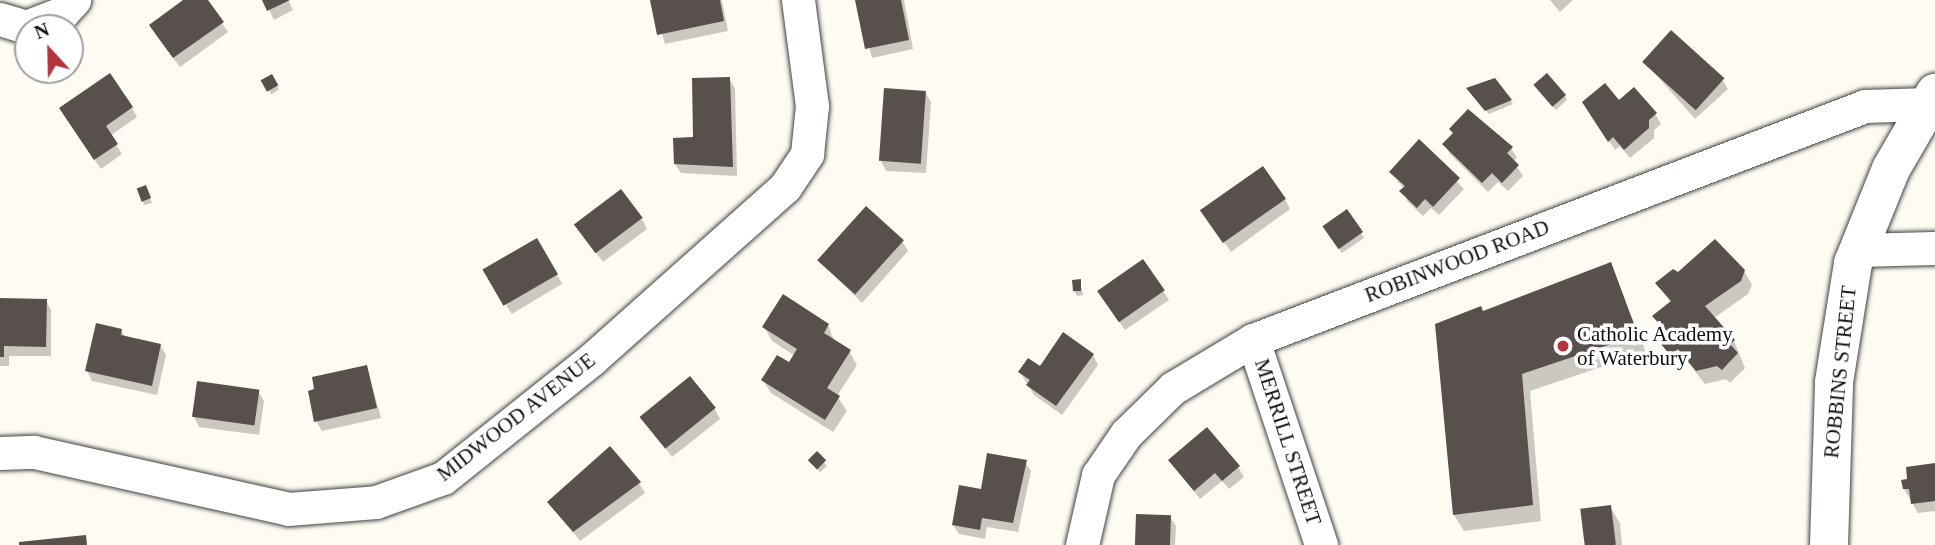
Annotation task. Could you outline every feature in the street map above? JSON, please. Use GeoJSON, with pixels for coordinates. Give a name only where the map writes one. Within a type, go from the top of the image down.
{"type":"FeatureCollection","features":[{"type":"Feature","properties":{"kind":"street"},"geometry":{"type":"LineString","coordinates":[[13,23],[62,13],[74,0]]}},
{"type":"Feature","properties":{"kind":"street","name":"MIDWOOD AVENUE"},"geometry":{"type":"LineString","coordinates":[[0,453],[34,452],[288,509],[376,502],[443,478],[592,359],[785,187],[807,154],[812,106],[798,0]]}},
{"type":"Feature","properties":{"kind":"street","name":"ROBBINS STREET"},"geometry":{"type":"LineString","coordinates":[[1829,545],[1834,382],[1857,250],[1891,169],[1932,98]]}},
{"type":"Feature","properties":{"kind":"street","name":"ROBINWOOD ROAD"},"geometry":{"type":"LineString","coordinates":[[1082,545],[1098,475],[1126,434],[1173,388],[1254,340],[1865,106],[1932,98]]}},
{"type":"Feature","properties":{"kind":"street"},"geometry":{"type":"LineString","coordinates":[[1857,250],[1935,248]]}},
{"type":"Feature","properties":{"kind":"street","name":"MERRILL STREET"},"geometry":{"type":"LineString","coordinates":[[1254,340],[1321,545]]}},
{"type":"Feature","properties":{"kind":"building"},"geometry":{"type":"Polygon","coordinates":[[[183,0],[208,0],[224,22],[173,58],[149,25],[183,0]]]}},
{"type":"Feature","properties":{"kind":"building"},"geometry":{"type":"Polygon","coordinates":[[[262,0],[290,0],[267,11],[262,0]]]}},
{"type":"Feature","properties":{"kind":"building"},"geometry":{"type":"Polygon","coordinates":[[[650,0],[720,0],[724,21],[657,35],[650,0]]]}},
{"type":"Feature","properties":{"kind":"building"},"geometry":{"type":"Polygon","coordinates":[[[855,0],[901,0],[909,40],[865,49],[855,0]]]}},
{"type":"Feature","properties":{"kind":"building"},"geometry":{"type":"Polygon","coordinates":[[[1671,30],[1725,78],[1696,110],[1642,62],[1671,30]]]}},
{"type":"Feature","properties":{"kind":"building"},"geometry":{"type":"Polygon","coordinates":[[[110,73],[133,107],[106,126],[118,144],[94,160],[59,108],[110,73]]]}},
{"type":"Feature","properties":{"kind":"building"},"geometry":{"type":"Polygon","coordinates":[[[1547,73],[1566,95],[1552,107],[1533,85],[1547,73]]]}},
{"type":"Feature","properties":{"kind":"building"},"geometry":{"type":"Polygon","coordinates":[[[272,74],[278,85],[267,92],[261,80],[272,74]]]}},
{"type":"Feature","properties":{"kind":"building"},"geometry":{"type":"Polygon","coordinates":[[[730,77],[733,167],[674,164],[673,138],[693,137],[692,78],[730,77]]]}},
{"type":"Feature","properties":{"kind":"building"},"geometry":{"type":"Polygon","coordinates":[[[1495,78],[1512,100],[1485,111],[1466,88],[1495,78]]]}},
{"type":"Feature","properties":{"kind":"building"},"geometry":{"type":"Polygon","coordinates":[[[1605,83],[1619,100],[1634,87],[1657,113],[1649,120],[1649,128],[1624,150],[1613,137],[1608,142],[1582,102],[1605,83]]]}},
{"type":"Feature","properties":{"kind":"building"},"geometry":{"type":"Polygon","coordinates":[[[884,88],[926,91],[921,164],[879,161],[884,88]]]}},
{"type":"Feature","properties":{"kind":"building"},"geometry":{"type":"Polygon","coordinates":[[[1468,109],[1513,147],[1507,153],[1519,165],[1502,183],[1492,173],[1482,183],[1442,144],[1453,133],[1449,129],[1468,109]]]}},
{"type":"Feature","properties":{"kind":"building"},"geometry":{"type":"Polygon","coordinates":[[[1419,139],[1460,178],[1433,207],[1425,199],[1417,208],[1399,191],[1405,186],[1389,172],[1419,139]]]}},
{"type":"Feature","properties":{"kind":"building"},"geometry":{"type":"Polygon","coordinates":[[[1263,166],[1286,199],[1223,243],[1200,210],[1263,166]]]}},
{"type":"Feature","properties":{"kind":"building"},"geometry":{"type":"Polygon","coordinates":[[[146,185],[151,198],[142,202],[137,189],[146,185]]]}},
{"type":"Feature","properties":{"kind":"building"},"geometry":{"type":"Polygon","coordinates":[[[621,189],[643,218],[596,253],[574,225],[621,189]]]}},
{"type":"Feature","properties":{"kind":"building"},"geometry":{"type":"Polygon","coordinates":[[[866,206],[904,240],[855,294],[817,260],[866,206]]]}},
{"type":"Feature","properties":{"kind":"building"},"geometry":{"type":"Polygon","coordinates":[[[1347,209],[1363,232],[1338,249],[1322,226],[1347,209]]]}},
{"type":"Feature","properties":{"kind":"building"},"geometry":{"type":"Polygon","coordinates":[[[537,238],[558,274],[503,306],[482,270],[537,238]]]}},
{"type":"Feature","properties":{"kind":"building"},"geometry":{"type":"Polygon","coordinates":[[[1715,239],[1745,270],[1741,281],[1705,306],[1735,340],[1730,344],[1738,353],[1722,370],[1717,366],[1696,371],[1678,349],[1670,355],[1660,343],[1669,334],[1652,316],[1671,301],[1655,283],[1673,269],[1678,272],[1715,239]]]}},
{"type":"Feature","properties":{"kind":"building"},"geometry":{"type":"Polygon","coordinates":[[[1143,259],[1165,290],[1119,322],[1097,291],[1143,259]]]}},
{"type":"Feature","properties":{"kind":"building"},"geometry":{"type":"Polygon","coordinates":[[[1611,262],[1638,335],[1522,374],[1533,505],[1453,515],[1435,324],[1481,306],[1483,311],[1611,262]]]}},
{"type":"Feature","properties":{"kind":"building"},"geometry":{"type":"Polygon","coordinates":[[[1081,279],[1081,291],[1073,291],[1072,280],[1081,279]]]}},
{"type":"Feature","properties":{"kind":"building"},"geometry":{"type":"Polygon","coordinates":[[[783,294],[829,324],[824,333],[851,350],[827,388],[840,396],[825,420],[761,380],[777,355],[789,362],[797,349],[762,327],[783,294]]]}},
{"type":"Feature","properties":{"kind":"building"},"geometry":{"type":"Polygon","coordinates":[[[0,298],[47,299],[46,347],[4,346],[4,357],[0,357],[0,298]]]}},
{"type":"Feature","properties":{"kind":"building"},"geometry":{"type":"Polygon","coordinates":[[[96,323],[122,329],[121,335],[161,344],[152,386],[85,371],[96,323]]]}},
{"type":"Feature","properties":{"kind":"building"},"geometry":{"type":"Polygon","coordinates":[[[1063,332],[1094,354],[1056,406],[1026,385],[1030,380],[1018,372],[1028,358],[1040,366],[1063,332]]]}},
{"type":"Feature","properties":{"kind":"building"},"geometry":{"type":"Polygon","coordinates":[[[367,365],[377,408],[314,422],[308,391],[314,389],[312,377],[367,365]]]}},
{"type":"Feature","properties":{"kind":"building"},"geometry":{"type":"Polygon","coordinates":[[[690,376],[716,408],[665,449],[639,417],[690,376]]]}},
{"type":"Feature","properties":{"kind":"building"},"geometry":{"type":"Polygon","coordinates":[[[197,381],[259,390],[254,425],[192,417],[197,381]]]}},
{"type":"Feature","properties":{"kind":"building"},"geometry":{"type":"Polygon","coordinates":[[[1207,427],[1240,466],[1222,481],[1215,473],[1194,491],[1168,460],[1207,427]]]}},
{"type":"Feature","properties":{"kind":"building"},"geometry":{"type":"Polygon","coordinates":[[[610,446],[641,482],[573,532],[547,502],[610,446]]]}},
{"type":"Feature","properties":{"kind":"building"},"geometry":{"type":"Polygon","coordinates":[[[817,451],[826,460],[817,469],[808,460],[817,451]]]}},
{"type":"Feature","properties":{"kind":"building"},"geometry":{"type":"Polygon","coordinates":[[[987,453],[1027,460],[1013,523],[982,518],[980,530],[952,525],[959,485],[981,489],[987,453]]]}},
{"type":"Feature","properties":{"kind":"building"},"geometry":{"type":"Polygon","coordinates":[[[1935,463],[1935,501],[1911,504],[1909,489],[1903,489],[1901,480],[1907,479],[1906,467],[1935,463]]]}},
{"type":"Feature","properties":{"kind":"building"},"geometry":{"type":"Polygon","coordinates":[[[1611,505],[1616,545],[1585,545],[1580,509],[1611,505]]]}},
{"type":"Feature","properties":{"kind":"building"},"geometry":{"type":"Polygon","coordinates":[[[1136,514],[1171,515],[1170,545],[1135,545],[1136,514]]]}},
{"type":"Feature","properties":{"kind":"building"},"geometry":{"type":"Polygon","coordinates":[[[86,535],[87,545],[19,545],[19,542],[86,535]]]}},
{"type":"Feature","properties":{"kind":"place","name":"Catholic Academy of Waterbury"},"geometry":{"type":"Point","coordinates":[1563,346]}}]}
